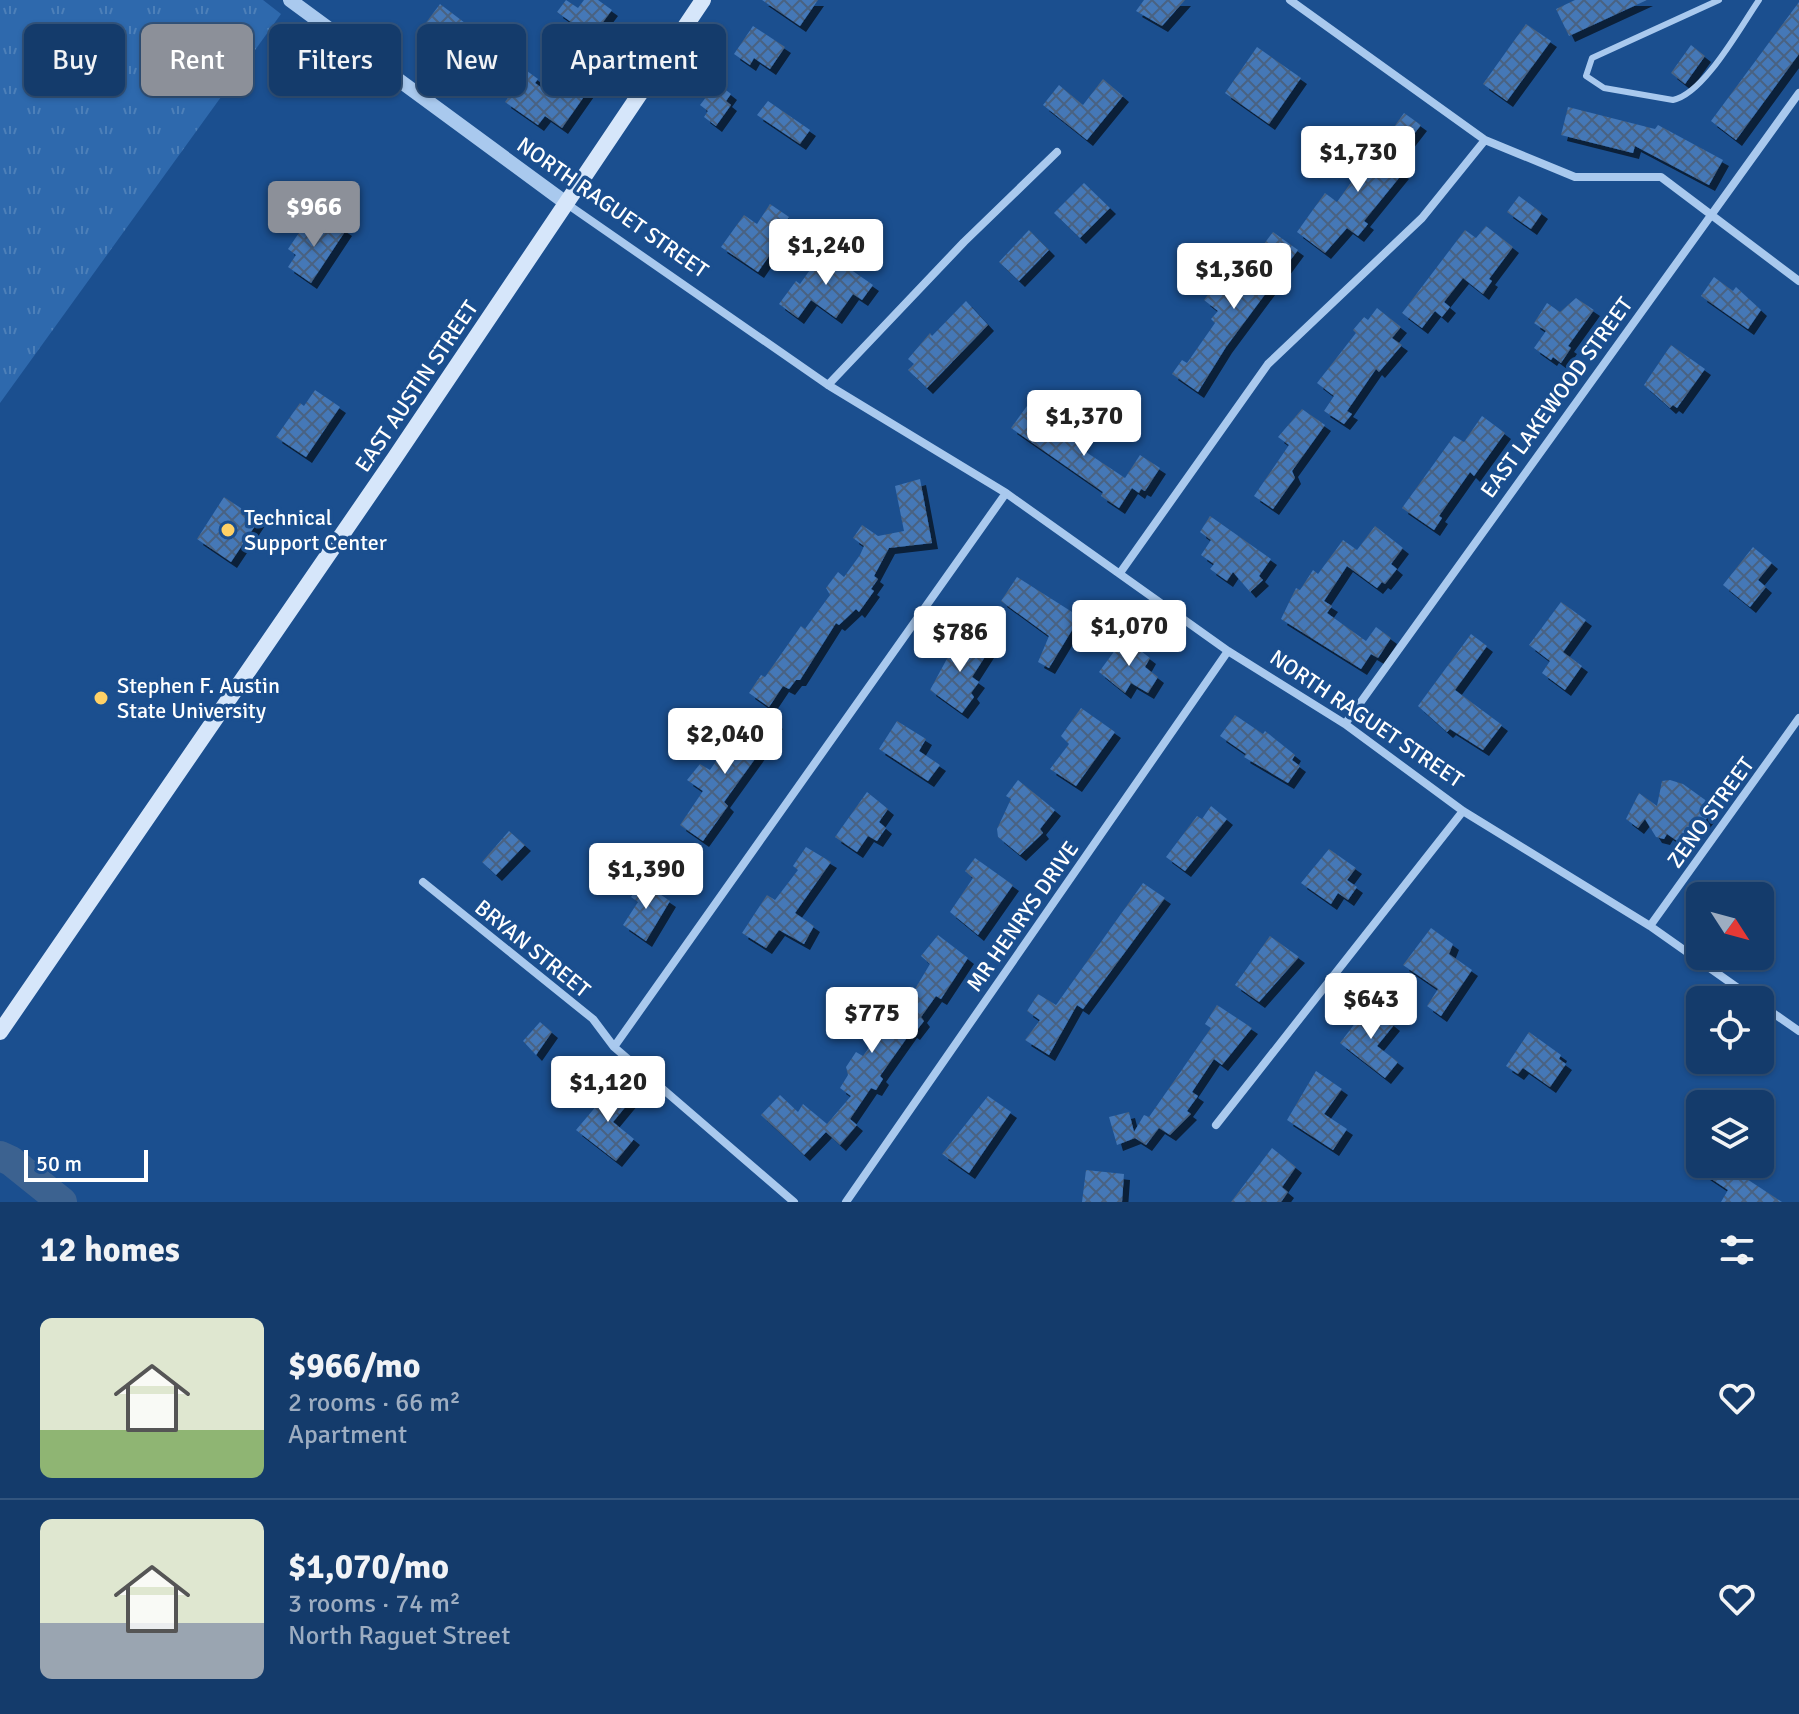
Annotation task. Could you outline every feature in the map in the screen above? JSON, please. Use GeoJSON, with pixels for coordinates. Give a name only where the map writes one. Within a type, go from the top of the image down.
{"type":"FeatureCollection","features":[{"type":"Feature","properties":{"kind":"main road","name":"EAST AUSTIN STREET"},"geometry":{"type":"LineString","coordinates":[[0,1032],[703,0]]}},
{"type":"Feature","properties":{"kind":"street","name":"NORTH RAGUET STREET"},"geometry":{"type":"LineString","coordinates":[[290,0],[566,203],[828,385],[1006,493],[1228,651],[1345,724],[1463,811],[1650,926],[1735,986]]}},
{"type":"Feature","properties":{"kind":"street"},"geometry":{"type":"LineString","coordinates":[[1290,0],[1485,140],[1575,177],[1661,177],[1799,281]]}},
{"type":"Feature","properties":{"kind":"street","name":"EAST LAKEWOOD STREET"},"geometry":{"type":"LineString","coordinates":[[1345,724],[1799,93]]}},
{"type":"Feature","properties":{"kind":"street"},"geometry":{"type":"LineString","coordinates":[[1120,573],[1268,364],[1422,218],[1485,140]]}},
{"type":"Feature","properties":{"kind":"street"},"geometry":{"type":"LineString","coordinates":[[828,385],[964,242],[1057,152]]}},
{"type":"Feature","properties":{"kind":"street"},"geometry":{"type":"LineString","coordinates":[[614,1047],[1006,493]]}},
{"type":"Feature","properties":{"kind":"street","name":"MR HENRYS DRIVE"},"geometry":{"type":"LineString","coordinates":[[846,1202],[1228,651]]}},
{"type":"Feature","properties":{"kind":"street","name":"ZENO STREET"},"geometry":{"type":"LineString","coordinates":[[1650,926],[1799,718]]}},
{"type":"Feature","properties":{"kind":"street"},"geometry":{"type":"LineString","coordinates":[[1216,1125],[1463,811]]}},
{"type":"Feature","properties":{"kind":"street","name":"BRYAN STREET"},"geometry":{"type":"LineString","coordinates":[[423,882],[593,1019],[614,1047],[794,1202]]}},
{"type":"Feature","properties":{"kind":"street"},"geometry":{"type":"LineString","coordinates":[[1774,1014],[1799,1031]]}},
{"type":"Feature","properties":{"kind":"lane"},"geometry":{"type":"LineString","coordinates":[[1719,0],[1592,58],[1586,76],[1604,88],[1673,100],[1684,98],[1709,72],[1759,0]]}},
{"type":"Feature","properties":{"kind":"green space"},"geometry":{"type":"Polygon","coordinates":[[[0,0],[263,0],[281,14],[274,24],[269,24],[269,31],[253,53],[253,24],[141,24],[141,96],[222,96],[0,403],[0,0]]]}},
{"type":"Feature","properties":{"kind":"building"},"geometry":{"type":"Polygon","coordinates":[[[566,0],[578,8],[584,0],[598,0],[612,10],[602,24],[574,24],[557,12],[566,0]]]}},
{"type":"Feature","properties":{"kind":"building"},"geometry":{"type":"Polygon","coordinates":[[[762,0],[818,0],[800,26],[762,0]]]}},
{"type":"Feature","properties":{"kind":"building"},"geometry":{"type":"Polygon","coordinates":[[[1144,0],[1185,0],[1162,26],[1136,11],[1144,0]]]}},
{"type":"Feature","properties":{"kind":"building"},"geometry":{"type":"Polygon","coordinates":[[[1575,0],[1647,0],[1569,36],[1556,9],[1575,0]]]}},
{"type":"Feature","properties":{"kind":"building"},"geometry":{"type":"Polygon","coordinates":[[[1799,2],[1799,54],[1736,140],[1711,121],[1799,2]]]}},
{"type":"Feature","properties":{"kind":"building"},"geometry":{"type":"Polygon","coordinates":[[[440,4],[466,24],[425,24],[440,4]]]}},
{"type":"Feature","properties":{"kind":"building"},"geometry":{"type":"Polygon","coordinates":[[[1526,24],[1551,41],[1507,101],[1483,84],[1526,24]]]}},
{"type":"Feature","properties":{"kind":"building"},"geometry":{"type":"Polygon","coordinates":[[[753,26],[785,47],[770,69],[754,58],[750,65],[734,54],[753,26]]]}},
{"type":"Feature","properties":{"kind":"building"},"geometry":{"type":"Polygon","coordinates":[[[1691,45],[1705,56],[1685,84],[1671,73],[1691,45]]]}},
{"type":"Feature","properties":{"kind":"building"},"geometry":{"type":"Polygon","coordinates":[[[1257,47],[1301,78],[1269,124],[1225,93],[1257,47]]]}},
{"type":"Feature","properties":{"kind":"building"},"geometry":{"type":"Polygon","coordinates":[[[526,72],[538,79],[535,83],[542,88],[542,96],[584,96],[562,128],[545,116],[538,125],[505,102],[509,96],[526,96],[526,72]]]}},
{"type":"Feature","properties":{"kind":"building"},"geometry":{"type":"Polygon","coordinates":[[[1103,79],[1123,96],[1087,140],[1043,105],[1059,85],[1083,105],[1103,79]]]}},
{"type":"Feature","properties":{"kind":"building"},"geometry":{"type":"Polygon","coordinates":[[[726,90],[731,94],[726,101],[731,105],[716,126],[704,117],[708,111],[700,105],[707,96],[726,96],[726,90]]]}},
{"type":"Feature","properties":{"kind":"building"},"geometry":{"type":"Polygon","coordinates":[[[768,101],[810,130],[800,144],[757,115],[768,101]]]}},
{"type":"Feature","properties":{"kind":"building"},"geometry":{"type":"Polygon","coordinates":[[[1568,107],[1655,129],[1658,125],[1723,160],[1709,185],[1635,146],[1633,153],[1561,135],[1568,107]]]}},
{"type":"Feature","properties":{"kind":"building"},"geometry":{"type":"Polygon","coordinates":[[[1404,113],[1421,125],[1390,165],[1403,173],[1364,221],[1368,224],[1358,236],[1347,228],[1325,253],[1297,232],[1325,193],[1337,202],[1357,174],[1363,179],[1391,141],[1386,138],[1404,113]]]}},
{"type":"Feature","properties":{"kind":"building"},"geometry":{"type":"Polygon","coordinates":[[[1084,183],[1110,208],[1080,238],[1054,213],[1084,183]]]}},
{"type":"Feature","properties":{"kind":"building"},"geometry":{"type":"Polygon","coordinates":[[[1519,196],[1542,213],[1531,229],[1507,212],[1519,196]]]}},
{"type":"Feature","properties":{"kind":"building"},"geometry":{"type":"Polygon","coordinates":[[[770,204],[789,217],[776,237],[780,240],[758,272],[721,247],[744,215],[757,224],[770,204]]]}},
{"type":"Feature","properties":{"kind":"building"},"geometry":{"type":"Polygon","coordinates":[[[331,220],[346,230],[311,283],[288,267],[296,255],[288,249],[305,224],[321,235],[331,220]]]}},
{"type":"Feature","properties":{"kind":"building"},"geometry":{"type":"Polygon","coordinates":[[[1486,226],[1513,247],[1489,279],[1492,281],[1483,294],[1463,278],[1444,302],[1450,307],[1442,317],[1435,311],[1422,328],[1402,313],[1465,230],[1476,238],[1486,226]]]}},
{"type":"Feature","properties":{"kind":"building"},"geometry":{"type":"Polygon","coordinates":[[[1029,230],[1049,250],[1019,281],[999,262],[1029,230]]]}},
{"type":"Feature","properties":{"kind":"building"},"geometry":{"type":"Polygon","coordinates":[[[1273,232],[1298,250],[1226,347],[1198,392],[1172,374],[1182,360],[1187,363],[1215,323],[1211,319],[1218,311],[1204,300],[1221,277],[1234,286],[1240,279],[1246,284],[1269,253],[1261,248],[1273,232]]]}},
{"type":"Feature","properties":{"kind":"building"},"geometry":{"type":"Polygon","coordinates":[[[826,247],[837,254],[834,258],[873,285],[862,300],[853,294],[836,318],[811,300],[798,318],[779,304],[796,281],[800,284],[826,247]]]}},
{"type":"Feature","properties":{"kind":"building"},"geometry":{"type":"Polygon","coordinates":[[[1714,277],[1733,291],[1736,287],[1761,310],[1748,329],[1701,296],[1714,277]]]}},
{"type":"Feature","properties":{"kind":"building"},"geometry":{"type":"Polygon","coordinates":[[[1576,298],[1594,310],[1568,346],[1571,348],[1561,363],[1553,357],[1551,360],[1534,348],[1546,331],[1534,323],[1547,303],[1560,312],[1576,298]]]}},
{"type":"Feature","properties":{"kind":"building"},"geometry":{"type":"Polygon","coordinates":[[[966,301],[988,325],[927,388],[908,370],[914,364],[908,359],[930,333],[932,336],[966,301]]]}},
{"type":"Feature","properties":{"kind":"building"},"geometry":{"type":"Polygon","coordinates":[[[1377,308],[1401,327],[1392,338],[1402,345],[1379,372],[1376,369],[1347,411],[1352,414],[1344,424],[1324,411],[1334,396],[1317,383],[1356,333],[1353,330],[1364,317],[1368,320],[1377,308]]]}},
{"type":"Feature","properties":{"kind":"building"},"geometry":{"type":"Polygon","coordinates":[[[1671,345],[1705,369],[1677,408],[1673,405],[1670,408],[1644,385],[1671,345]]]}},
{"type":"Feature","properties":{"kind":"building"},"geometry":{"type":"Polygon","coordinates":[[[315,390],[340,407],[306,457],[276,437],[300,403],[304,406],[315,390]]]}},
{"type":"Feature","properties":{"kind":"building"},"geometry":{"type":"Polygon","coordinates":[[[1027,406],[1059,428],[1062,424],[1085,440],[1080,448],[1125,478],[1140,455],[1160,468],[1145,491],[1141,489],[1139,493],[1132,488],[1119,508],[1101,496],[1103,492],[1011,428],[1027,406]]]}},
{"type":"Feature","properties":{"kind":"building"},"geometry":{"type":"Polygon","coordinates":[[[1302,409],[1325,425],[1292,471],[1295,478],[1273,509],[1254,496],[1289,445],[1278,437],[1302,409]]]}},
{"type":"Feature","properties":{"kind":"building"},"geometry":{"type":"Polygon","coordinates":[[[1482,416],[1505,433],[1474,476],[1470,472],[1439,516],[1442,518],[1434,530],[1402,508],[1454,436],[1464,442],[1482,416]]]}},
{"type":"Feature","properties":{"kind":"building"},"geometry":{"type":"Polygon","coordinates":[[[920,479],[932,543],[889,548],[874,576],[878,579],[871,589],[874,591],[859,612],[856,609],[839,625],[836,623],[800,680],[796,680],[789,689],[783,686],[769,707],[749,693],[761,675],[765,677],[801,626],[805,629],[830,595],[826,588],[838,572],[844,577],[860,555],[864,546],[853,538],[862,525],[878,536],[904,531],[895,486],[920,479]]]}},
{"type":"Feature","properties":{"kind":"building","name":"Technical Support Center"},"geometry":{"type":"Polygon","coordinates":[[[224,497],[259,520],[231,562],[197,539],[224,497]]]}},
{"type":"Feature","properties":{"kind":"building"},"geometry":{"type":"Polygon","coordinates":[[[1210,516],[1271,559],[1259,576],[1263,580],[1250,592],[1233,572],[1227,581],[1210,569],[1214,564],[1201,555],[1211,540],[1200,532],[1210,516]]]}},
{"type":"Feature","properties":{"kind":"building"},"geometry":{"type":"Polygon","coordinates":[[[1375,526],[1403,548],[1391,564],[1397,569],[1385,584],[1382,582],[1377,588],[1347,566],[1324,601],[1332,606],[1327,613],[1366,641],[1376,627],[1391,638],[1378,658],[1371,654],[1361,669],[1281,619],[1296,588],[1300,590],[1313,570],[1318,574],[1343,540],[1357,550],[1375,526]]]}},
{"type":"Feature","properties":{"kind":"building"},"geometry":{"type":"Polygon","coordinates":[[[1753,547],[1772,563],[1758,580],[1766,587],[1750,607],[1723,585],[1753,547]]]}},
{"type":"Feature","properties":{"kind":"building"},"geometry":{"type":"Polygon","coordinates":[[[1017,577],[1080,617],[1049,668],[1038,662],[1049,636],[1001,601],[1017,577]]]}},
{"type":"Feature","properties":{"kind":"building"},"geometry":{"type":"Polygon","coordinates":[[[1561,602],[1586,620],[1563,652],[1582,666],[1565,690],[1542,673],[1550,661],[1529,645],[1561,602]]]}},
{"type":"Feature","properties":{"kind":"building"},"geometry":{"type":"Polygon","coordinates":[[[1471,634],[1487,646],[1455,690],[1502,725],[1483,750],[1450,729],[1447,732],[1418,706],[1471,634]]]}},
{"type":"Feature","properties":{"kind":"building"},"geometry":{"type":"Polygon","coordinates":[[[969,635],[990,649],[972,677],[979,682],[971,693],[974,697],[962,713],[930,690],[949,655],[953,656],[969,635]]]}},
{"type":"Feature","properties":{"kind":"building"},"geometry":{"type":"Polygon","coordinates":[[[1124,638],[1150,658],[1145,667],[1158,677],[1148,693],[1131,683],[1125,693],[1099,672],[1124,638]]]}},
{"type":"Feature","properties":{"kind":"building"},"geometry":{"type":"Polygon","coordinates":[[[1081,708],[1115,732],[1076,786],[1050,769],[1069,744],[1061,736],[1081,708]]]}},
{"type":"Feature","properties":{"kind":"building"},"geometry":{"type":"Polygon","coordinates":[[[765,715],[777,723],[767,736],[770,738],[724,802],[728,806],[703,841],[680,825],[703,791],[687,780],[700,764],[710,770],[743,721],[756,729],[765,715]]]}},
{"type":"Feature","properties":{"kind":"building"},"geometry":{"type":"Polygon","coordinates":[[[1235,715],[1263,734],[1265,731],[1295,755],[1292,760],[1300,766],[1288,783],[1244,757],[1246,754],[1220,736],[1235,715]]]}},
{"type":"Feature","properties":{"kind":"building"},"geometry":{"type":"Polygon","coordinates":[[[897,721],[926,739],[919,751],[940,765],[928,781],[879,749],[897,721]]]}},
{"type":"Feature","properties":{"kind":"building"},"geometry":{"type":"Polygon","coordinates":[[[1018,780],[1055,810],[1040,829],[1043,833],[1020,855],[998,837],[997,829],[1011,799],[1006,796],[1018,780]]]}},
{"type":"Feature","properties":{"kind":"building"},"geometry":{"type":"Polygon","coordinates":[[[1662,781],[1683,784],[1715,807],[1686,847],[1667,834],[1664,839],[1656,837],[1645,819],[1638,828],[1626,819],[1639,793],[1657,806],[1662,781]]]}},
{"type":"Feature","properties":{"kind":"building"},"geometry":{"type":"Polygon","coordinates":[[[867,792],[888,809],[879,822],[886,828],[877,841],[868,836],[857,852],[835,837],[867,792]]]}},
{"type":"Feature","properties":{"kind":"building"},"geometry":{"type":"Polygon","coordinates":[[[1211,806],[1227,819],[1185,871],[1166,857],[1197,816],[1202,819],[1211,806]]]}},
{"type":"Feature","properties":{"kind":"building"},"geometry":{"type":"Polygon","coordinates":[[[509,831],[525,845],[496,875],[482,862],[509,831]]]}},
{"type":"Feature","properties":{"kind":"building"},"geometry":{"type":"Polygon","coordinates":[[[806,847],[831,862],[795,913],[814,926],[804,944],[779,930],[766,948],[742,933],[767,895],[775,900],[798,870],[793,866],[806,847]]]}},
{"type":"Feature","properties":{"kind":"building"},"geometry":{"type":"Polygon","coordinates":[[[1329,849],[1356,868],[1347,880],[1357,887],[1348,900],[1338,893],[1331,904],[1301,883],[1329,849]]]}},
{"type":"Feature","properties":{"kind":"building"},"geometry":{"type":"Polygon","coordinates":[[[975,858],[1013,885],[978,935],[950,912],[973,878],[965,871],[975,858]]]}},
{"type":"Feature","properties":{"kind":"building"},"geometry":{"type":"Polygon","coordinates":[[[642,882],[670,901],[646,941],[623,925],[638,902],[631,897],[642,882]]]}},
{"type":"Feature","properties":{"kind":"building"},"geometry":{"type":"Polygon","coordinates":[[[1143,883],[1165,898],[1083,1009],[1077,1005],[1049,1055],[1025,1040],[1040,1020],[1027,1011],[1038,994],[1056,1005],[1143,883]]]}},
{"type":"Feature","properties":{"kind":"building"},"geometry":{"type":"Polygon","coordinates":[[[1431,928],[1453,944],[1449,954],[1472,970],[1441,1016],[1427,1006],[1438,989],[1403,965],[1431,928]]]}},
{"type":"Feature","properties":{"kind":"building"},"geometry":{"type":"Polygon","coordinates":[[[938,935],[968,958],[941,999],[936,996],[921,1017],[924,1021],[914,1034],[911,1032],[880,1076],[883,1079],[876,1090],[871,1088],[850,1119],[857,1125],[840,1145],[826,1132],[804,1155],[761,1115],[780,1095],[798,1112],[803,1104],[827,1124],[851,1096],[840,1088],[848,1075],[846,1067],[856,1052],[863,1056],[908,992],[912,994],[930,964],[921,956],[938,935]]]}},
{"type":"Feature","properties":{"kind":"building"},"geometry":{"type":"Polygon","coordinates":[[[1270,936],[1299,957],[1259,1002],[1235,985],[1270,936]]]}},
{"type":"Feature","properties":{"kind":"building"},"geometry":{"type":"Polygon","coordinates":[[[1217,1005],[1252,1028],[1222,1065],[1214,1059],[1192,1092],[1198,1096],[1187,1111],[1191,1114],[1170,1135],[1159,1128],[1146,1145],[1135,1138],[1117,1145],[1109,1117],[1129,1112],[1134,1132],[1144,1115],[1149,1117],[1211,1028],[1205,1024],[1217,1005]]]}},
{"type":"Feature","properties":{"kind":"building"},"geometry":{"type":"Polygon","coordinates":[[[1369,1005],[1394,1025],[1377,1046],[1398,1062],[1385,1078],[1340,1043],[1369,1005]]]}},
{"type":"Feature","properties":{"kind":"building"},"geometry":{"type":"Polygon","coordinates":[[[540,1022],[552,1032],[536,1055],[523,1041],[540,1022]]]}},
{"type":"Feature","properties":{"kind":"building"},"geometry":{"type":"Polygon","coordinates":[[[1529,1032],[1561,1055],[1559,1059],[1566,1064],[1550,1087],[1523,1068],[1518,1074],[1506,1066],[1529,1032]]]}},
{"type":"Feature","properties":{"kind":"building"},"geometry":{"type":"Polygon","coordinates":[[[1316,1071],[1342,1089],[1324,1114],[1347,1129],[1333,1150],[1287,1120],[1316,1071]]]}},
{"type":"Feature","properties":{"kind":"building"},"geometry":{"type":"Polygon","coordinates":[[[614,1085],[632,1099],[613,1122],[634,1139],[616,1161],[576,1130],[614,1085]]]}},
{"type":"Feature","properties":{"kind":"building"},"geometry":{"type":"Polygon","coordinates":[[[988,1096],[1011,1112],[969,1173],[942,1154],[988,1096]]]}},
{"type":"Feature","properties":{"kind":"building"},"geometry":{"type":"Polygon","coordinates":[[[1272,1148],[1296,1167],[1282,1187],[1288,1192],[1281,1202],[1231,1202],[1272,1148]]]}},
{"type":"Feature","properties":{"kind":"building"},"geometry":{"type":"Polygon","coordinates":[[[1086,1170],[1124,1174],[1122,1202],[1082,1202],[1086,1170]]]}},
{"type":"Feature","properties":{"kind":"building"},"geometry":{"type":"Polygon","coordinates":[[[1710,1178],[1745,1178],[1782,1202],[1721,1202],[1728,1190],[1710,1178]]]}},
{"type":"Feature","properties":{"kind":"waterway"},"geometry":{"type":"LineString","coordinates":[[0,1156],[11,1161],[62,1202]]}},
{"type":"Feature","properties":{"kind":"place","name":"Technical Support Center"},"geometry":{"type":"Point","coordinates":[228,530]}},
{"type":"Feature","properties":{"kind":"place","name":"Stephen F. Austin State University"},"geometry":{"type":"Point","coordinates":[101,698]}}]}
